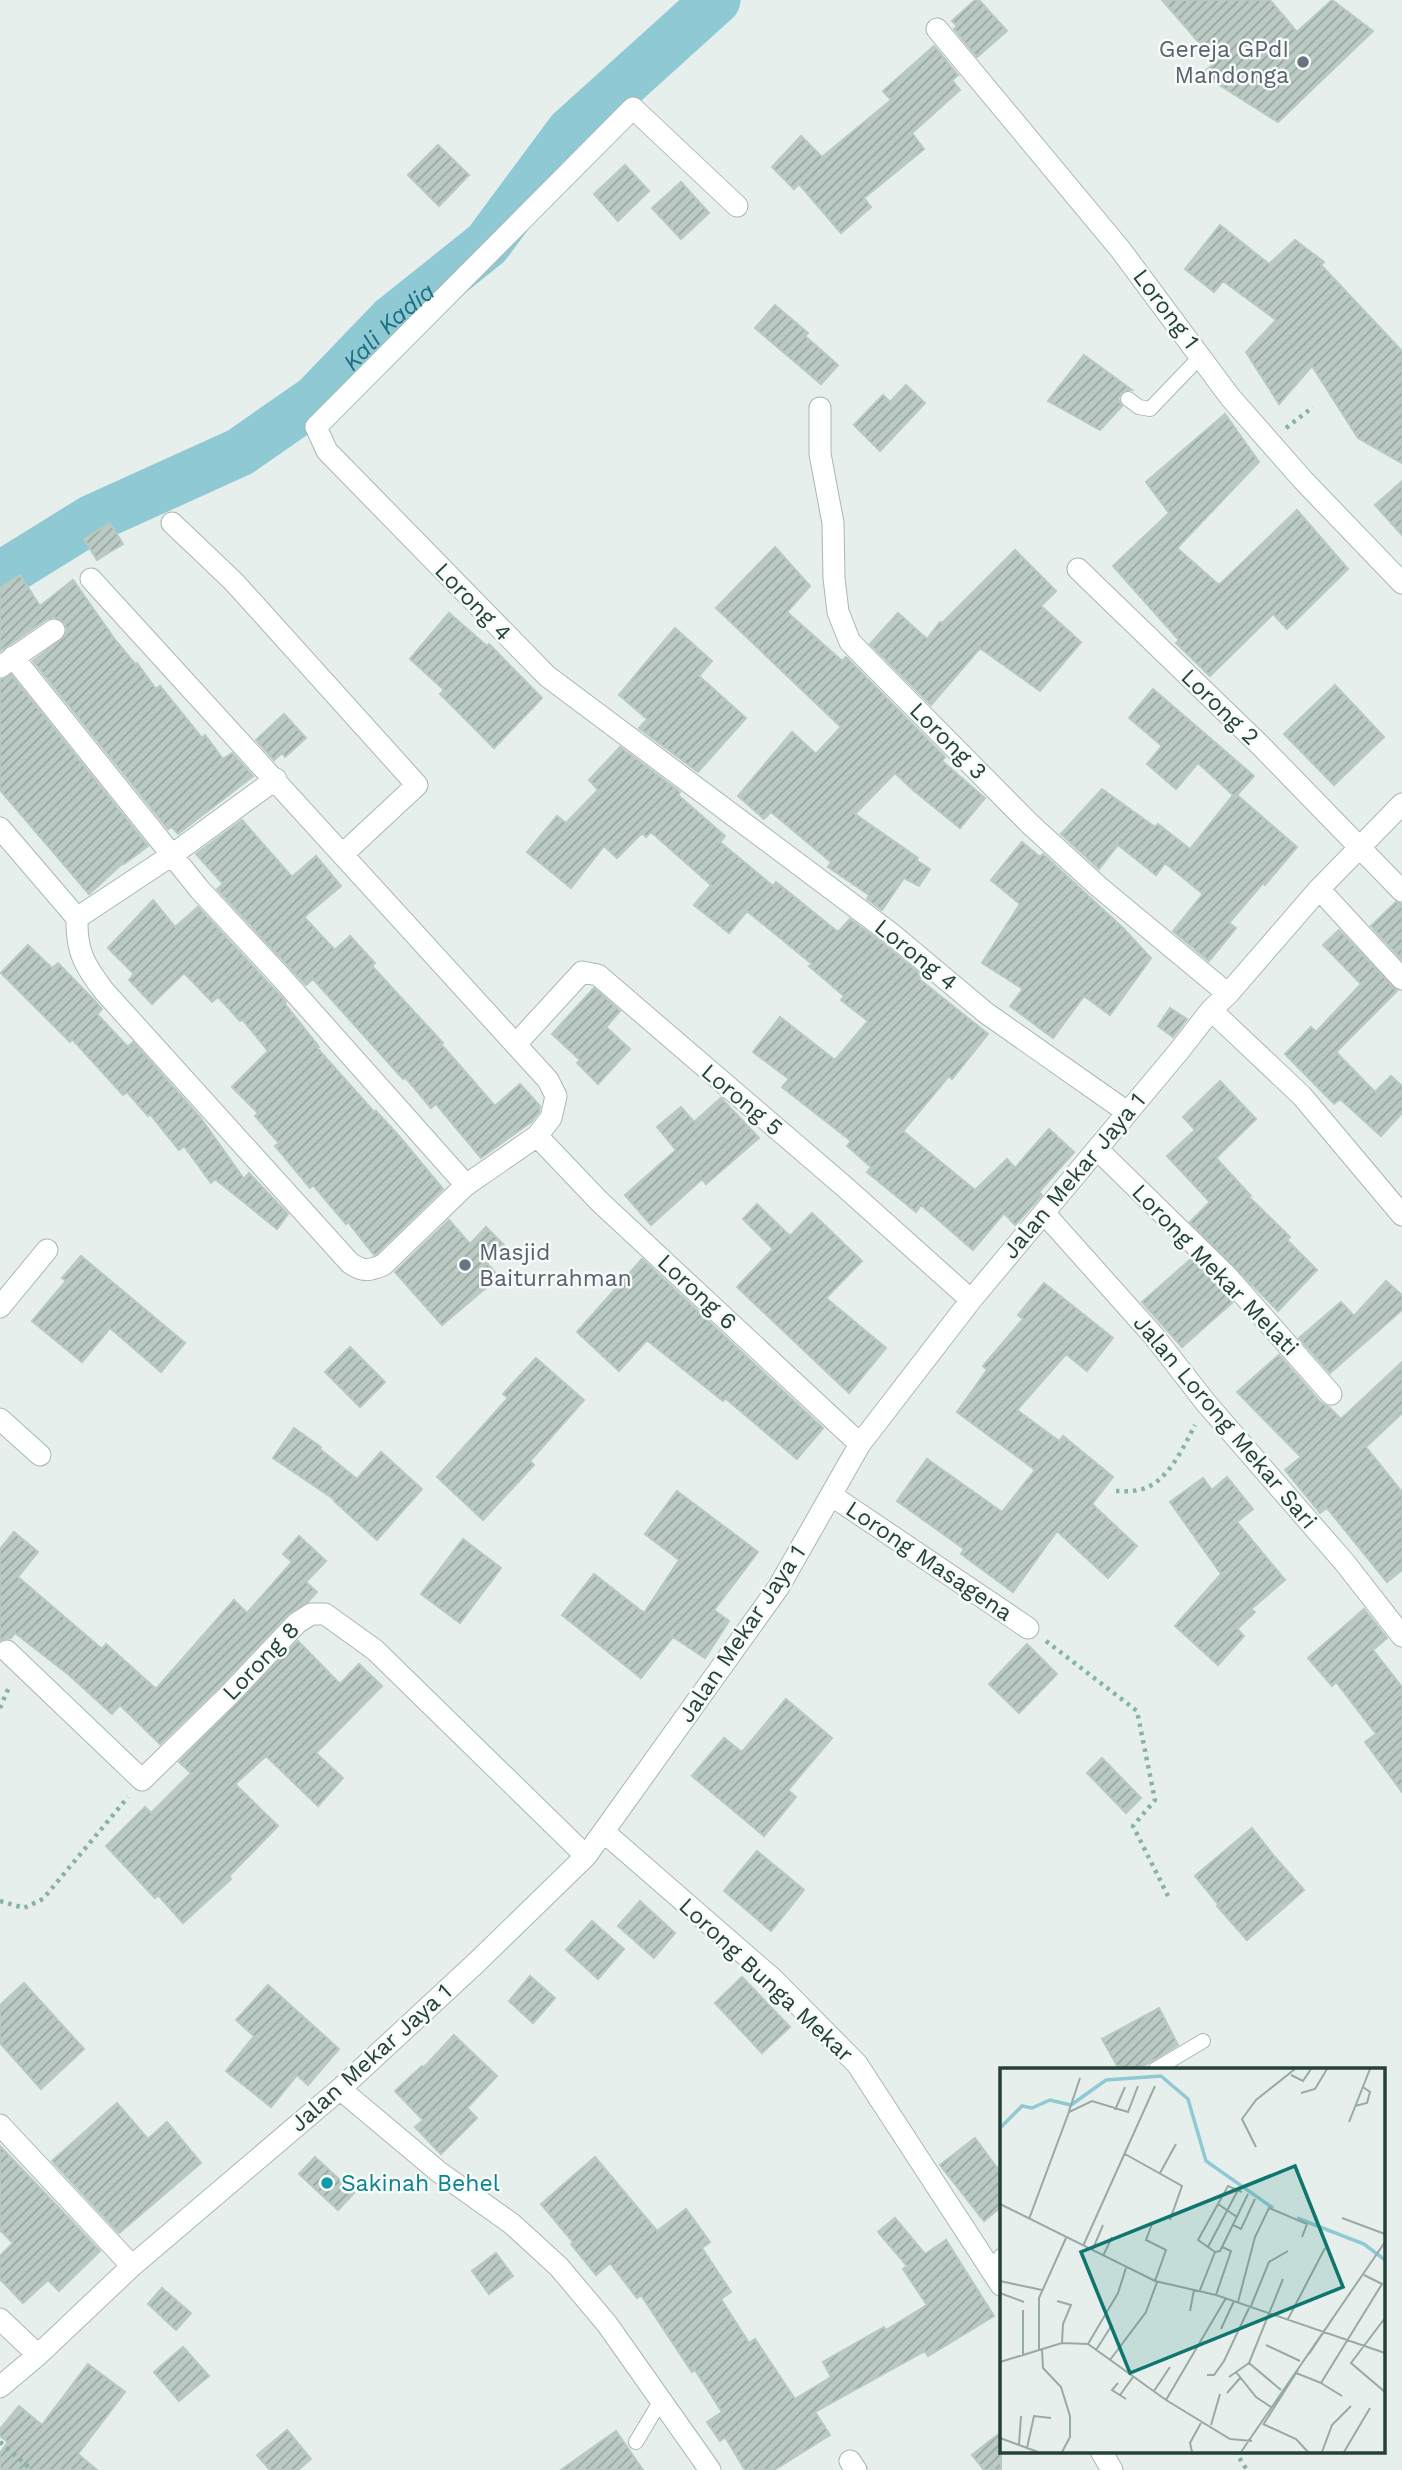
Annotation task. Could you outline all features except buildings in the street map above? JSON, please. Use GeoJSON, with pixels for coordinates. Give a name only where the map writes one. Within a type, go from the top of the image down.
{"type":"FeatureCollection","features":[{"type":"Feature","properties":{"kind":"street","name":"Lorong 1"},"geometry":{"type":"LineString","coordinates":[[937,29],[1104,229],[1230,397],[1402,583]]}},
{"type":"Feature","properties":{"kind":"street","name":"Lorong 4"},"geometry":{"type":"LineString","coordinates":[[737,206],[633,108],[316,427],[327,451],[547,676],[893,935],[986,1013],[1127,1112]]}},
{"type":"Feature","properties":{"kind":"street","name":"Lorong 3"},"geometry":{"type":"LineString","coordinates":[[820,408],[820,454],[833,523],[838,612],[850,642],[1030,824],[1099,887],[1227,994]]}},
{"type":"Feature","properties":{"kind":"street"},"geometry":{"type":"LineString","coordinates":[[172,523],[234,582],[417,785],[343,854]]}},
{"type":"Feature","properties":{"kind":"street","name":"Lorong 2"},"geometry":{"type":"LineString","coordinates":[[1077,569],[1261,746],[1402,891]]}},
{"type":"Feature","properties":{"kind":"street"},"geometry":{"type":"LineString","coordinates":[[0,828],[77,918],[76,941],[85,967],[104,991],[350,1263],[361,1270],[370,1271],[383,1265],[466,1185],[537,1136],[551,1118],[556,1096],[548,1080],[91,579]]}},
{"type":"Feature","properties":{"kind":"street"},"geometry":{"type":"LineString","coordinates":[[54,630],[7,662],[200,890],[466,1185]]}},
{"type":"Feature","properties":{"kind":"street"},"geometry":{"type":"LineString","coordinates":[[77,918],[172,855],[276,779]]}},
{"type":"Feature","properties":{"kind":"street","name":"Jalan Mekar Jaya 1"},"geometry":{"type":"LineString","coordinates":[[0,2387],[132,2266],[340,2089],[586,1856],[778,1588],[860,1444],[971,1300],[1212,1010],[1319,889],[1402,804]]}},
{"type":"Feature","properties":{"kind":"street"},"geometry":{"type":"LineString","coordinates":[[1319,889],[1402,979]]}},
{"type":"Feature","properties":{"kind":"street","name":"Lorong 5"},"geometry":{"type":"LineString","coordinates":[[516,1044],[582,972],[598,975],[846,1188],[971,1300]]}},
{"type":"Feature","properties":{"kind":"street"},"geometry":{"type":"LineString","coordinates":[[1212,1010],[1301,1096],[1402,1215]]}},
{"type":"Feature","properties":{"kind":"street","name":"Lorong 6"},"geometry":{"type":"LineString","coordinates":[[537,1136],[600,1202],[860,1444]]}},
{"type":"Feature","properties":{"kind":"street","name":"Lorong Mekar Melati"},"geometry":{"type":"LineString","coordinates":[[1097,1149],[1227,1276],[1331,1394]]}},
{"type":"Feature","properties":{"kind":"street","name":"Jalan Lorong Mekar Sari"},"geometry":{"type":"LineString","coordinates":[[1044,1213],[1153,1335],[1206,1403],[1345,1563],[1402,1636]]}},
{"type":"Feature","properties":{"kind":"street"},"geometry":{"type":"LineString","coordinates":[[0,1307],[47,1250]]}},
{"type":"Feature","properties":{"kind":"street"},"geometry":{"type":"LineString","coordinates":[[0,1419],[40,1455]]}},
{"type":"Feature","properties":{"kind":"street","name":"Lorong Masagena"},"geometry":{"type":"LineString","coordinates":[[831,1495],[1028,1628]]}},
{"type":"Feature","properties":{"kind":"street","name":"Lorong 8"},"geometry":{"type":"LineString","coordinates":[[142,1780],[229,1695],[297,1623],[311,1614],[320,1613],[375,1650],[586,1856]]}},
{"type":"Feature","properties":{"kind":"street"},"geometry":{"type":"LineString","coordinates":[[7,1651],[142,1780]]}},
{"type":"Feature","properties":{"kind":"street","name":"Lorong Bunga Mekar"},"geometry":{"type":"LineString","coordinates":[[604,1832],[773,1979],[857,2064],[998,2269]]}},
{"type":"Feature","properties":{"kind":"street"},"geometry":{"type":"LineString","coordinates":[[340,2089],[439,2172],[512,2224],[559,2267],[607,2324],[710,2470]]}},
{"type":"Feature","properties":{"kind":"street"},"geometry":{"type":"LineString","coordinates":[[0,2125],[132,2266]]}},
{"type":"Feature","properties":{"kind":"street"},"geometry":{"type":"LineString","coordinates":[[0,2319],[38,2355]]}},
{"type":"Feature","properties":{"kind":"street"},"geometry":{"type":"LineString","coordinates":[[1102,2452],[1112,2470]]}},
{"type":"Feature","properties":{"kind":"lane"},"geometry":{"type":"LineString","coordinates":[[1128,399],[1139,407],[1150,409],[1201,356]]}},
{"type":"Feature","properties":{"kind":"lane"},"geometry":{"type":"LineString","coordinates":[[1158,2068],[1203,2041]]}},
{"type":"Feature","properties":{"kind":"lane"},"geometry":{"type":"LineString","coordinates":[[636,2442],[660,2402]]}},
{"type":"Feature","properties":{"kind":"path"},"geometry":{"type":"LineString","coordinates":[[1269,441],[1312,407]]}},
{"type":"Feature","properties":{"kind":"path"},"geometry":{"type":"LineString","coordinates":[[1115,1491],[1139,1490],[1150,1486],[1176,1463],[1206,1403]]}},
{"type":"Feature","properties":{"kind":"path"},"geometry":{"type":"LineString","coordinates":[[1028,1628],[1137,1710],[1155,1800],[1133,1826],[1168,1896]]}},
{"type":"Feature","properties":{"kind":"path"},"geometry":{"type":"LineString","coordinates":[[0,1901],[24,1908],[43,1899],[142,1780]]}},
{"type":"Feature","properties":{"kind":"path"},"geometry":{"type":"LineString","coordinates":[[0,2442],[32,2470]]}},
{"type":"Feature","properties":{"kind":"path"},"geometry":{"type":"LineString","coordinates":[[1236,2452],[1247,2470]]}},
{"type":"Feature","properties":{"kind":"waterway","name":"Kali Kadia"},"geometry":{"type":"LineString","coordinates":[[0,576],[92,519],[240,452],[316,399],[392,320],[487,244],[570,132],[716,0]]}},
{"type":"Feature","properties":{"kind":"place","name":"Gereja GPdI Mandonga"},"geometry":{"type":"Point","coordinates":[1303,62]}},
{"type":"Feature","properties":{"kind":"place","name":"Masjid Baiturrahman"},"geometry":{"type":"Point","coordinates":[465,1265]}},
{"type":"Feature","properties":{"kind":"place","name":"Sakinah Behel"},"geometry":{"type":"Point","coordinates":[327,2183]}}]}
